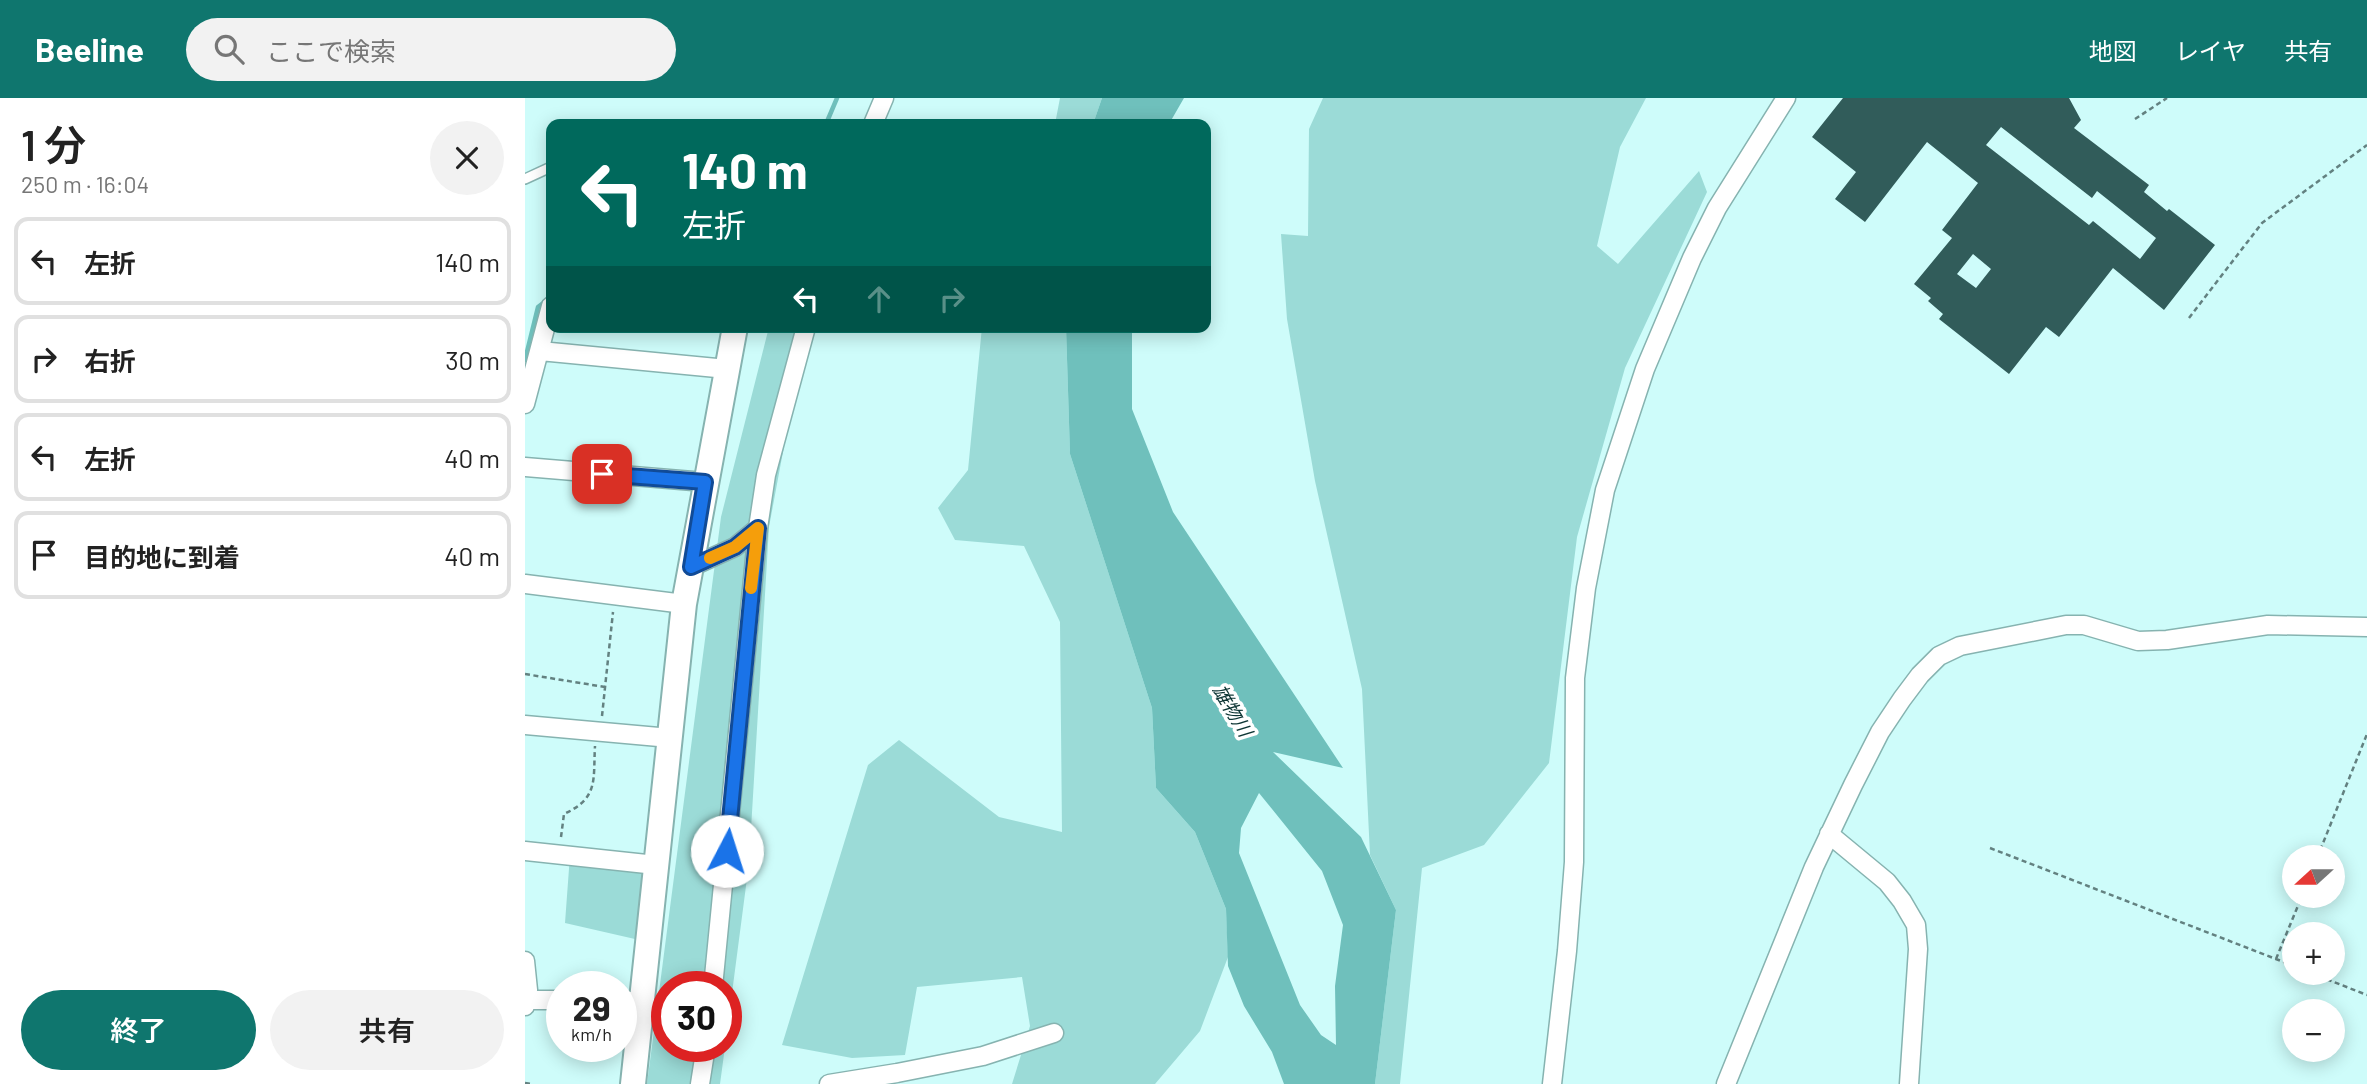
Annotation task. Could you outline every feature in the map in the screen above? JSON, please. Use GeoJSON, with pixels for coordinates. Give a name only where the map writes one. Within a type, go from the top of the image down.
{"type":"FeatureCollection","features":[{"type":"Feature","properties":{"kind":"street"},"geometry":{"type":"LineString","coordinates":[[875,119],[884,98]]}},
{"type":"Feature","properties":{"kind":"street"},"geometry":{"type":"LineString","coordinates":[[1552,1084],[1574,862],[1575,678],[1586,588],[1605,489],[1645,369],[1692,258],[1717,208],[1786,98]]}},
{"type":"Feature","properties":{"kind":"street"},"geometry":{"type":"LineString","coordinates":[[525,404],[546,326]]}},
{"type":"Feature","properties":{"kind":"street"},"geometry":{"type":"LineString","coordinates":[[637,971],[656,865],[684,604],[734,333]]}},
{"type":"Feature","properties":{"kind":"street"},"geometry":{"type":"LineString","coordinates":[[715,971],[758,528],[766,475],[804,333]]}},
{"type":"Feature","properties":{"kind":"street"},"geometry":{"type":"LineString","coordinates":[[540,351],[727,369]]}},
{"type":"Feature","properties":{"kind":"street"},"geometry":{"type":"LineString","coordinates":[[525,467],[705,482]]}},
{"type":"Feature","properties":{"kind":"street"},"geometry":{"type":"LineString","coordinates":[[691,567],[735,547],[758,528]]}},
{"type":"Feature","properties":{"kind":"street"},"geometry":{"type":"LineString","coordinates":[[525,584],[684,604]]}},
{"type":"Feature","properties":{"kind":"street"},"geometry":{"type":"LineString","coordinates":[[1726,1084],[1829,834],[1880,732],[1920,675],[1939,656],[1961,646],[2066,625],[2084,625],[2138,641],[2268,625],[2367,627]]}},
{"type":"Feature","properties":{"kind":"street"},"geometry":{"type":"LineString","coordinates":[[525,724],[670,738]]}},
{"type":"Feature","properties":{"kind":"street"},"geometry":{"type":"LineString","coordinates":[[1829,834],[1887,882],[1916,925],[1918,949],[1909,1084]]}},
{"type":"Feature","properties":{"kind":"street"},"geometry":{"type":"LineString","coordinates":[[525,850],[656,865]]}},
{"type":"Feature","properties":{"kind":"street"},"geometry":{"type":"LineString","coordinates":[[525,961],[528,990],[525,1002],[546,1001]]}},
{"type":"Feature","properties":{"kind":"street"},"geometry":{"type":"LineString","coordinates":[[828,1084],[983,1056],[1054,1033]]}},
{"type":"Feature","properties":{"kind":"street"},"geometry":{"type":"LineString","coordinates":[[632,1062],[633,1084]]}},
{"type":"Feature","properties":{"kind":"street"},"geometry":{"type":"LineString","coordinates":[[700,1084],[703,1062]]}},
{"type":"Feature","properties":{"kind":"lane"},"geometry":{"type":"LineString","coordinates":[[525,179],[546,169]]}},
{"type":"Feature","properties":{"kind":"path"},"geometry":{"type":"LineString","coordinates":[[2135,119],[2167,98]]}},
{"type":"Feature","properties":{"kind":"path"},"geometry":{"type":"LineString","coordinates":[[2189,318],[2262,223],[2367,145]]}},
{"type":"Feature","properties":{"kind":"path"},"geometry":{"type":"LineString","coordinates":[[559,854],[564,814],[578,808],[592,792],[596,731],[601,722],[615,596]]}},
{"type":"Feature","properties":{"kind":"path"},"geometry":{"type":"LineString","coordinates":[[525,674],[605,687]]}},
{"type":"Feature","properties":{"kind":"path"},"geometry":{"type":"LineString","coordinates":[[2322,845],[2367,734]]}},
{"type":"Feature","properties":{"kind":"path"},"geometry":{"type":"LineString","coordinates":[[1990,848],[2282,961]]}},
{"type":"Feature","properties":{"kind":"path"},"geometry":{"type":"LineString","coordinates":[[2276,959],[2297,908]]}},
{"type":"Feature","properties":{"kind":"path"},"geometry":{"type":"LineString","coordinates":[[2342,985],[2367,995]]}},
{"type":"Feature","properties":{"kind":"path"},"geometry":{"type":"LineString","coordinates":[[525,1083],[533,1084]]}},
{"type":"Feature","properties":{"kind":"shaded area"},"geometry":{"type":"Polygon","coordinates":[[[1060,98],[1102,98],[1095,119],[1056,119],[1060,98]]]}},
{"type":"Feature","properties":{"kind":"shaded area"},"geometry":{"type":"Polygon","coordinates":[[[1323,98],[1646,98],[1620,147],[1597,246],[1618,264],[1699,171],[1707,192],[1625,368],[1577,537],[1549,763],[1484,845],[1422,868],[1400,1084],[1375,1084],[1396,910],[1370,855],[1362,689],[1315,481],[1287,319],[1281,234],[1308,236],[1309,129],[1323,98]]]}},
{"type":"Feature","properties":{"kind":"shaded area"},"geometry":{"type":"Polygon","coordinates":[[[767,333],[813,333],[796,382],[769,527],[749,863],[735,971],[662,971],[721,517],[767,333]]]}},
{"type":"Feature","properties":{"kind":"shaded area"},"geometry":{"type":"Polygon","coordinates":[[[981,333],[1066,333],[1070,454],[1152,708],[1156,788],[1195,832],[1226,909],[1228,957],[1200,1031],[1155,1084],[1012,1084],[1030,1026],[1022,977],[917,987],[905,1055],[852,1058],[782,1045],[868,765],[899,740],[999,817],[1062,832],[1060,622],[1024,546],[955,540],[938,508],[968,470],[981,333]]]}},
{"type":"Feature","properties":{"kind":"shaded area"},"geometry":{"type":"Polygon","coordinates":[[[570,855],[656,865],[648,942],[565,923],[570,855]]]}},
{"type":"Feature","properties":{"kind":"shaded area"},"geometry":{"type":"Polygon","coordinates":[[[651,1053],[651,1062],[723,1062],[720,1084],[647,1084],[651,1053]]]}},
{"type":"Feature","properties":{"kind":"water"},"geometry":{"type":"Polygon","coordinates":[[[1102,98],[1184,98],[1172,119],[1095,119],[1102,98]]]}},
{"type":"Feature","properties":{"kind":"water","name":"雄物川"},"geometry":{"type":"Polygon","coordinates":[[[1066,333],[1132,333],[1132,409],[1173,512],[1343,768],[1273,752],[1361,837],[1396,910],[1375,1084],[1284,1084],[1272,1052],[1244,1006],[1228,966],[1226,909],[1195,832],[1156,788],[1152,708],[1070,454],[1066,333]],[[1259,793],[1241,828],[1239,853],[1300,1005],[1321,1035],[1336,1045],[1335,986],[1343,925],[1322,871],[1259,793]]]}},
{"type":"Feature","properties":{"kind":"building"},"geometry":{"type":"Polygon","coordinates":[[[1843,98],[2069,98],[2081,120],[2074,128],[2149,185],[2144,192],[2215,245],[2164,310],[2113,268],[2059,337],[2046,327],[2009,374],[1939,319],[1943,314],[1928,301],[1931,298],[1914,284],[1952,238],[1942,230],[1978,183],[1927,142],[1865,222],[1835,199],[1856,172],[1812,137],[1843,98]],[[2001,127],[1986,145],[2089,225],[2093,221],[2140,259],[2156,238],[2097,191],[2092,198],[2001,127]],[[1973,254],[1957,274],[1976,288],[1991,269],[1973,254]]]}},
{"type":"Feature","properties":{"kind":"waterway"},"geometry":{"type":"LineString","coordinates":[[828,119],[837,98]]}},
{"type":"Feature","properties":{"kind":"waterway"},"geometry":{"type":"LineString","coordinates":[[525,360],[538,307],[546,301]]}},
{"type":"Feature","properties":{"kind":"slow traffic"},"geometry":{"type":"LineString","coordinates":[[710,558],[735,547],[758,528],[751,588]]}},
{"type":"Feature","properties":{"kind":"route"},"geometry":{"type":"LineString","coordinates":[[602,474],[705,482],[691,567],[735,547],[758,528],[727,851]]}}]}
